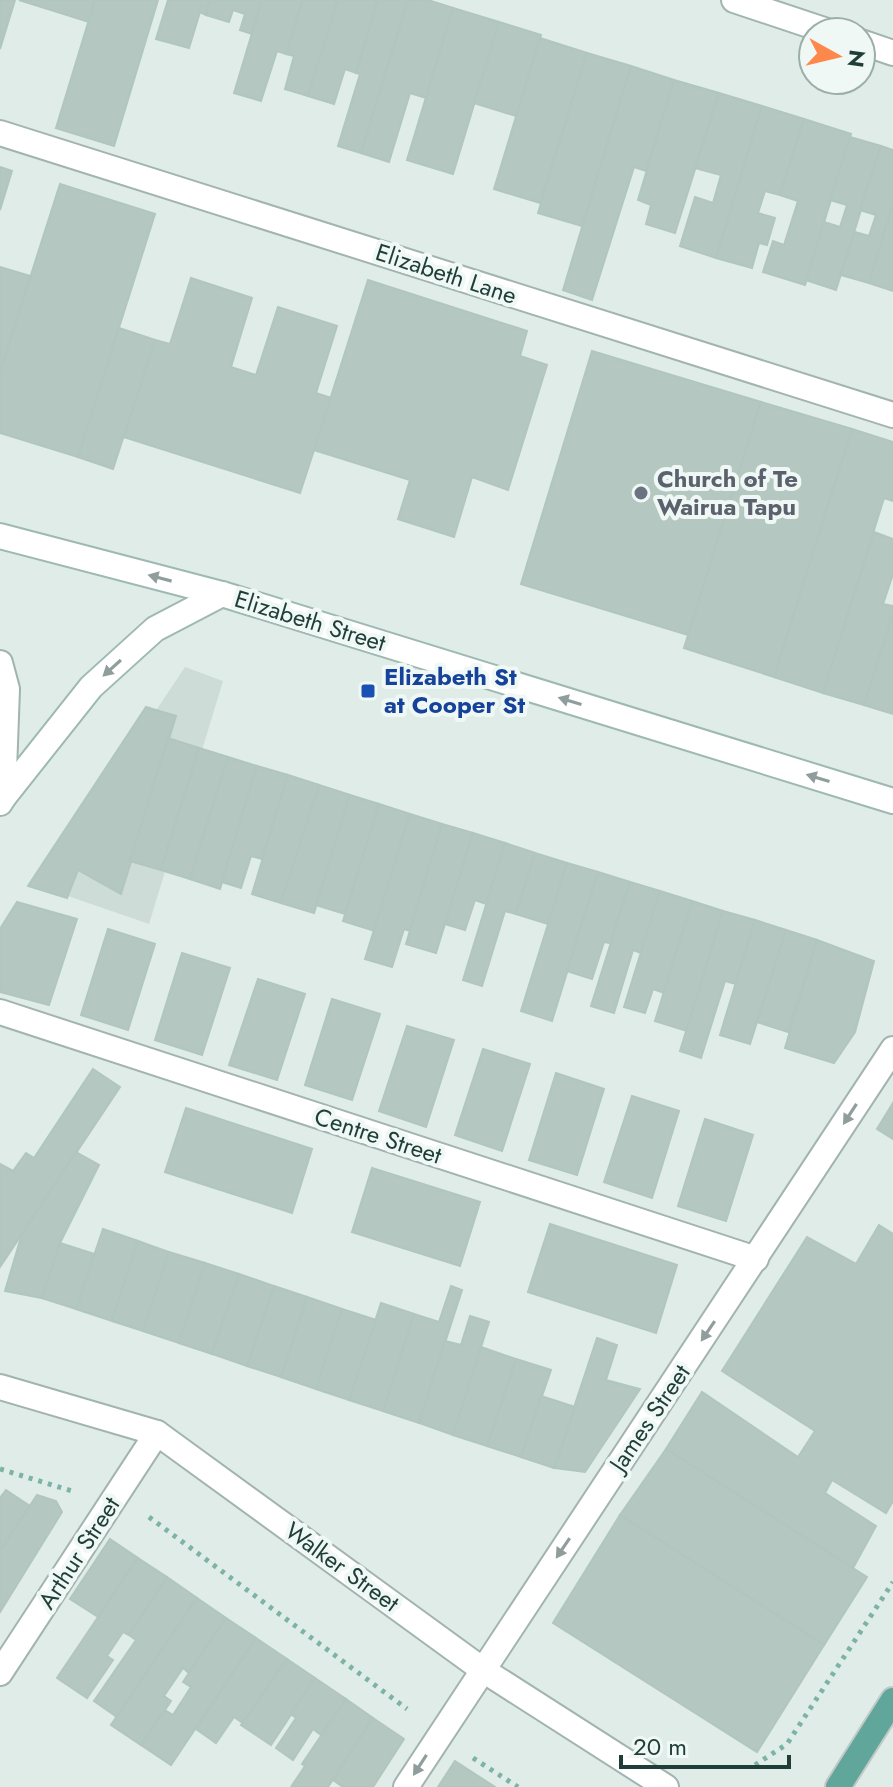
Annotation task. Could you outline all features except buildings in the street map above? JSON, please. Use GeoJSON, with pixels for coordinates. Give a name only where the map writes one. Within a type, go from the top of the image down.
{"type":"FeatureCollection","features":[{"type":"Feature","properties":{"kind":"main road"},"geometry":{"type":"LineString","coordinates":[[838,1787],[893,1700]]}},
{"type":"Feature","properties":{"kind":"street"},"geometry":{"type":"LineString","coordinates":[[734,0],[797,21]]}},
{"type":"Feature","properties":{"kind":"street","name":"Elizabeth Lane"},"geometry":{"type":"LineString","coordinates":[[0,133],[893,415]]}},
{"type":"Feature","properties":{"kind":"street","name":"Elizabeth Street"},"geometry":{"type":"LineString","coordinates":[[0,536],[222,594],[893,801]]}},
{"type":"Feature","properties":{"kind":"street"},"geometry":{"type":"LineString","coordinates":[[2,801],[91,687],[155,629],[222,594]]}},
{"type":"Feature","properties":{"kind":"street"},"geometry":{"type":"LineString","coordinates":[[0,663],[7,689],[2,801]]}},
{"type":"Feature","properties":{"kind":"street","name":"Centre Street"},"geometry":{"type":"LineString","coordinates":[[0,1012],[756,1259]]}},
{"type":"Feature","properties":{"kind":"street","name":"James Street"},"geometry":{"type":"LineString","coordinates":[[406,1787],[893,1049]]}},
{"type":"Feature","properties":{"kind":"street","name":"Walker Street"},"geometry":{"type":"LineString","coordinates":[[0,1387],[157,1433],[483,1670],[666,1787]]}},
{"type":"Feature","properties":{"kind":"street","name":"Arthur Street"},"geometry":{"type":"LineString","coordinates":[[0,1673],[157,1433]]}},
{"type":"Feature","properties":{"kind":"path"},"geometry":{"type":"LineString","coordinates":[[0,1469],[141,1512],[480,1764],[518,1787]]}},
{"type":"Feature","properties":{"kind":"path"},"geometry":{"type":"LineString","coordinates":[[755,1765],[787,1744],[893,1582]]}},
{"type":"Feature","properties":{"kind":"shaded area"},"geometry":{"type":"Polygon","coordinates":[[[185,667],[223,681],[149,924],[39,886],[185,667]]]}},
{"type":"Feature","properties":{"kind":"place","name":"Church of Te Wairua Tapu"},"geometry":{"type":"Point","coordinates":[641,493]}},
{"type":"Feature","properties":{"kind":"place","name":"Elizabeth St at Cooper St"},"geometry":{"type":"Point","coordinates":[368,691]}}]}
